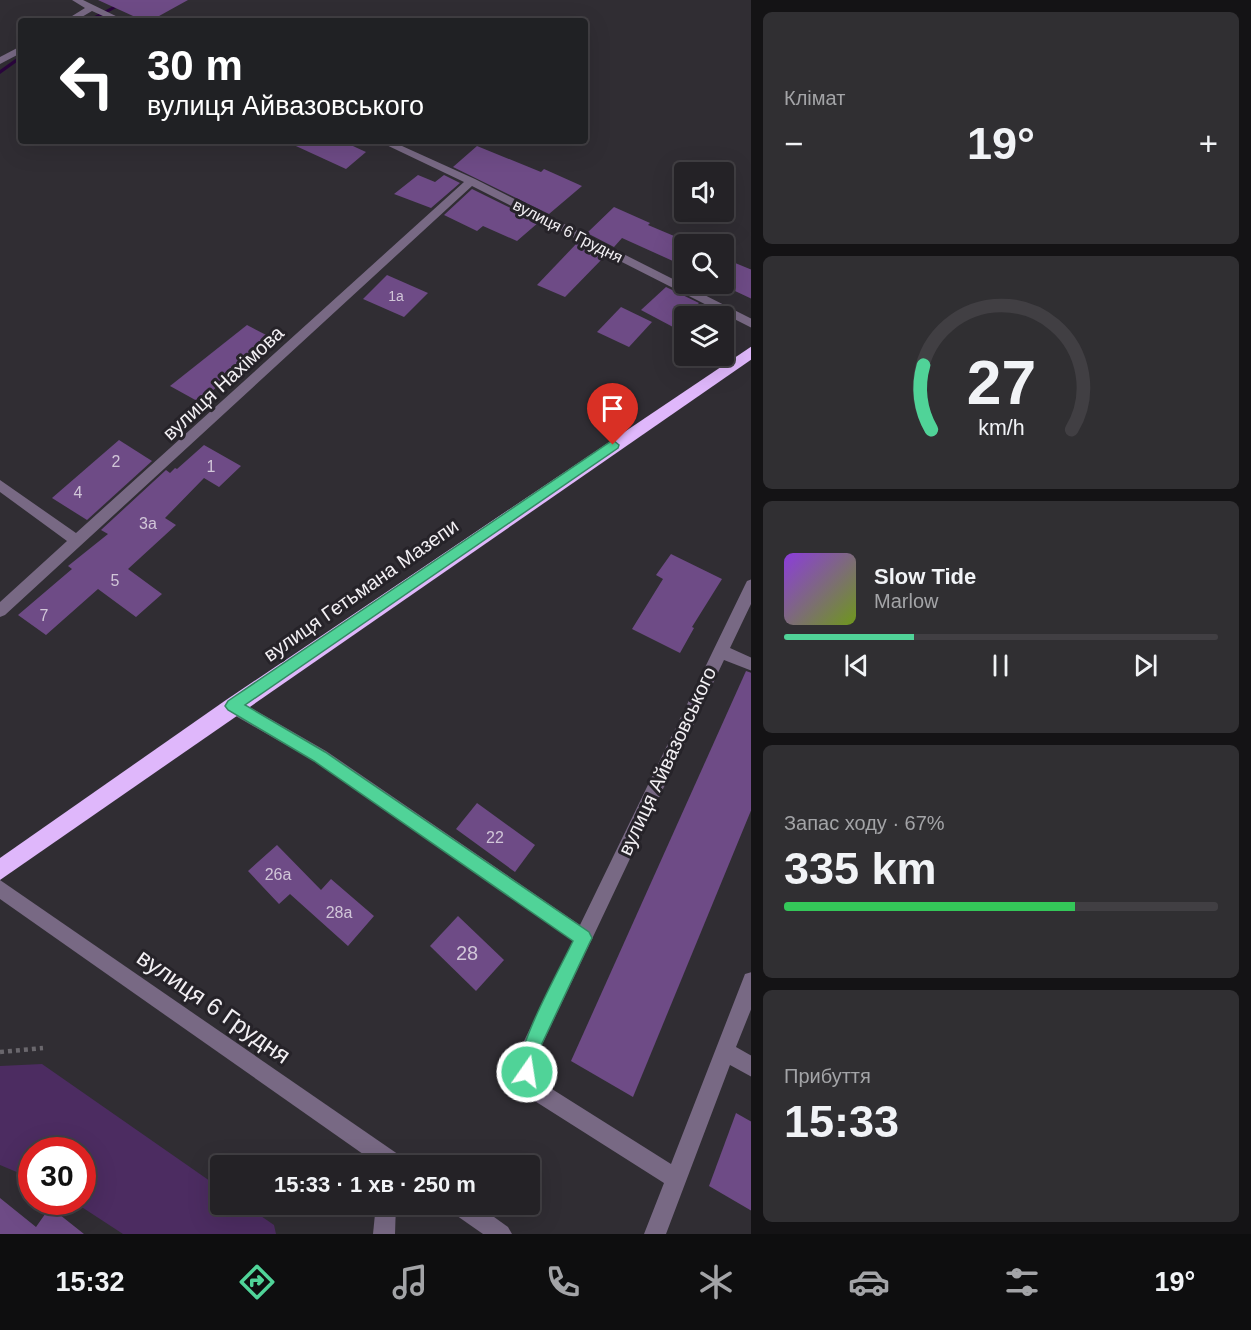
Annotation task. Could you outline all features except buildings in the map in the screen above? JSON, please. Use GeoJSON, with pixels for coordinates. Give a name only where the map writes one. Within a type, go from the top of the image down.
{"type":"FeatureCollection","features":[{"type":"Feature","properties":{"kind":"highway","name":"вулиця Гетьмана Мазепи"},"geometry":{"type":"LineString","coordinates":[[0,870],[233,706],[751,352]]}},
{"type":"Feature","properties":{"kind":"street"},"geometry":{"type":"LineString","coordinates":[[76,0],[115,18]]}},
{"type":"Feature","properties":{"kind":"street"},"geometry":{"type":"LineString","coordinates":[[74,18],[92,7]]}},
{"type":"Feature","properties":{"kind":"street"},"geometry":{"type":"LineString","coordinates":[[0,61],[18,51]]}},
{"type":"Feature","properties":{"kind":"street","name":"вулиця 6 Грудня"},"geometry":{"type":"LineString","coordinates":[[390,144],[471,181],[751,323]]}},
{"type":"Feature","properties":{"kind":"street","name":"вулиця Нахімова"},"geometry":{"type":"LineString","coordinates":[[0,611],[471,181]]}},
{"type":"Feature","properties":{"kind":"street"},"geometry":{"type":"LineString","coordinates":[[0,485],[78,542]]}},
{"type":"Feature","properties":{"kind":"street","name":"вулиця Айвазовського"},"geometry":{"type":"LineString","coordinates":[[676,1179],[537,1090],[527,1072],[530,1050],[751,587]]}},
{"type":"Feature","properties":{"kind":"street"},"geometry":{"type":"LineString","coordinates":[[720,651],[751,665]]}},
{"type":"Feature","properties":{"kind":"street"},"geometry":{"type":"LineString","coordinates":[[233,706],[320,756],[584,938]]}},
{"type":"Feature","properties":{"kind":"street","name":"вулиця 6 Грудня"},"geometry":{"type":"LineString","coordinates":[[0,889],[381,1155]]}},
{"type":"Feature","properties":{"kind":"street"},"geometry":{"type":"LineString","coordinates":[[655,1234],[751,984]]}},
{"type":"Feature","properties":{"kind":"street"},"geometry":{"type":"LineString","coordinates":[[725,1051],[751,1066]]}},
{"type":"Feature","properties":{"kind":"street"},"geometry":{"type":"LineString","coordinates":[[384,1234],[385,1215]]}},
{"type":"Feature","properties":{"kind":"street"},"geometry":{"type":"LineString","coordinates":[[473,1215],[501,1234]]}},
{"type":"Feature","properties":{"kind":"path"},"geometry":{"type":"LineString","coordinates":[[0,1052],[43,1048]]}},
{"type":"Feature","properties":{"kind":"shaded area"},"geometry":{"type":"Polygon","coordinates":[[[42,1064],[210,1181],[210,1215],[260,1215],[274,1225],[276,1234],[123,1234],[94,1215],[96,1215],[96,1137],[18,1137],[18,1173],[0,1165],[0,1066],[42,1064]]]}},
{"type":"Feature","properties":{"kind":"waterway"},"geometry":{"type":"LineString","coordinates":[[94,18],[129,0]]}},
{"type":"Feature","properties":{"kind":"waterway"},"geometry":{"type":"LineString","coordinates":[[0,72],[18,59]]}},
{"type":"Feature","properties":{"kind":"route"},"geometry":{"type":"LineString","coordinates":[[527,1072],[530,1050],[584,938],[320,756],[233,706],[613,445]]}}]}
